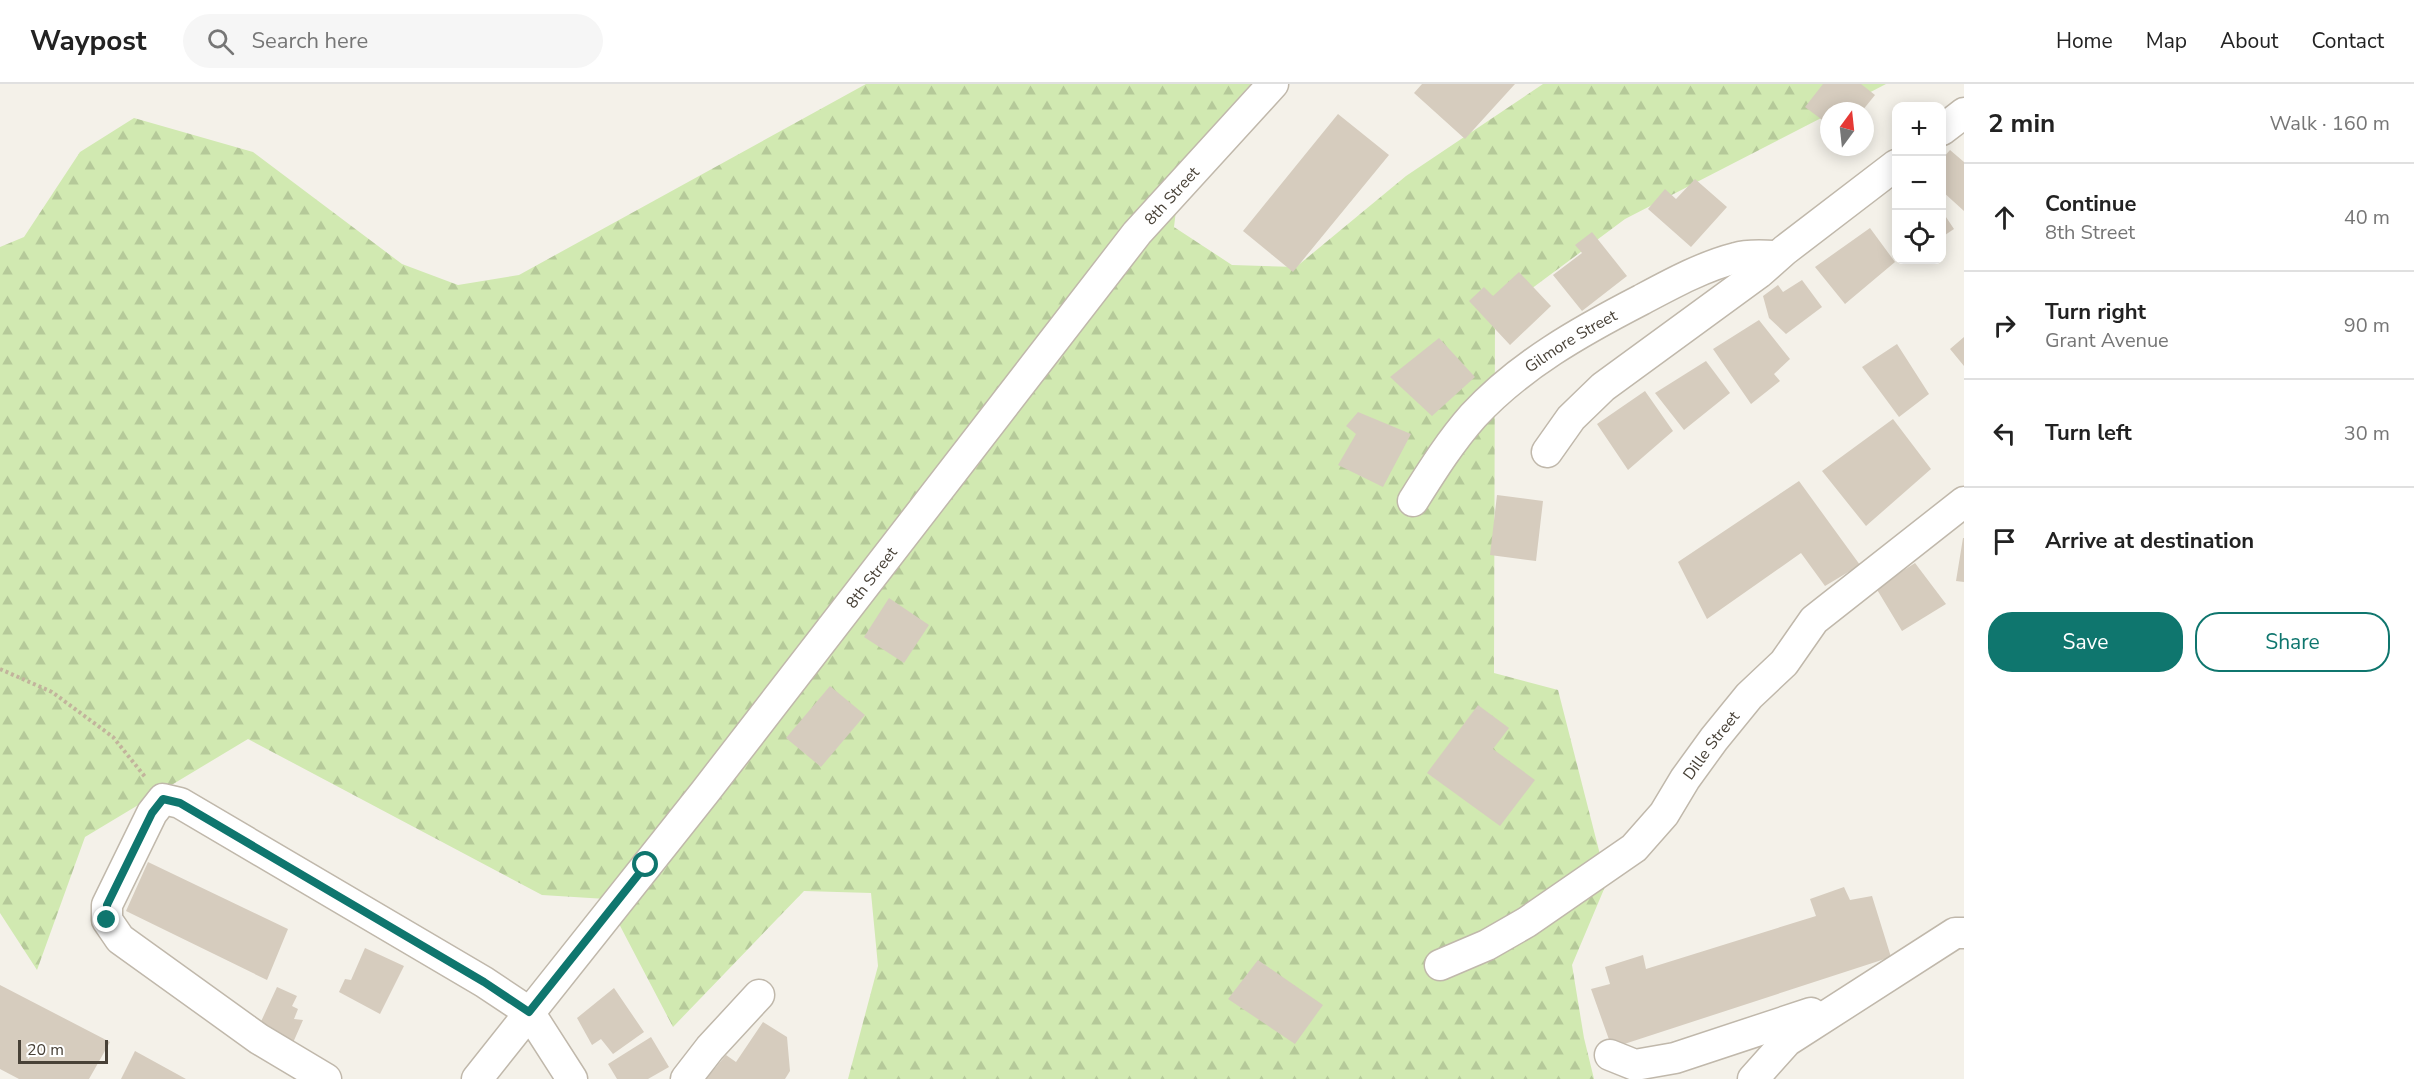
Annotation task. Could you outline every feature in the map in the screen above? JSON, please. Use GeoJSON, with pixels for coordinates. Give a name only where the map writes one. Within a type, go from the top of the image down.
{"type":"FeatureCollection","features":[{"type":"Feature","properties":{"kind":"street","name":"8th Street"},"geometry":{"type":"LineString","coordinates":[[477,1079],[705,792],[1137,233],[1274,84]]}},
{"type":"Feature","properties":{"kind":"street"},"geometry":{"type":"LineString","coordinates":[[1946,126],[1964,113]]}},
{"type":"Feature","properties":{"kind":"street"},"geometry":{"type":"LineString","coordinates":[[1547,452],[1571,418],[1603,387],[1759,273],[1777,256],[1892,168]]}},
{"type":"Feature","properties":{"kind":"street","name":"Gilmore Street"},"geometry":{"type":"LineString","coordinates":[[1413,501],[1448,446],[1475,414],[1562,342],[1666,287],[1702,271],[1738,257],[1777,256]]}},
{"type":"Feature","properties":{"kind":"street","name":"Dille Street"},"geometry":{"type":"LineString","coordinates":[[1440,964],[1487,945],[1527,922],[1634,848],[1664,814],[1685,779],[1714,739],[1749,696],[1784,663],[1814,620],[1964,502]]}},
{"type":"Feature","properties":{"kind":"street"},"geometry":{"type":"LineString","coordinates":[[326,1079],[259,1039],[120,939],[107,920],[107,905],[152,813],[163,799],[180,803],[484,982],[529,1012],[572,1079]]}},
{"type":"Feature","properties":{"kind":"street"},"geometry":{"type":"LineString","coordinates":[[1753,1079],[1787,1041],[1955,933],[1964,933]]}},
{"type":"Feature","properties":{"kind":"street"},"geometry":{"type":"LineString","coordinates":[[686,1079],[710,1048],[759,995]]}},
{"type":"Feature","properties":{"kind":"street"},"geometry":{"type":"LineString","coordinates":[[1610,1055],[1635,1065],[1675,1058],[1848,1001]]}},
{"type":"Feature","properties":{"kind":"path"},"geometry":{"type":"LineString","coordinates":[[0,669],[52,692],[113,737],[163,799]]}},
{"type":"Feature","properties":{"kind":"green space"},"geometry":{"type":"Polygon","coordinates":[[[866,84],[1251,84],[1182,161],[1174,227],[1232,265],[1296,267],[1406,176],[1543,84],[1886,84],[1851,102],[1820,102],[1820,119],[1625,219],[1495,316],[1494,673],[1558,690],[1607,882],[1572,965],[1584,1038],[1594,1079],[848,1079],[878,966],[871,893],[804,891],[673,1027],[606,899],[542,895],[248,739],[85,837],[37,970],[0,913],[0,247],[24,237],[80,152],[134,118],[253,152],[402,264],[458,285],[519,275],[866,84]]]}},
{"type":"Feature","properties":{"kind":"building"},"geometry":{"type":"Polygon","coordinates":[[[1422,84],[1515,84],[1465,139],[1414,93],[1422,84]]]}},
{"type":"Feature","properties":{"kind":"building"},"geometry":{"type":"Polygon","coordinates":[[[1823,84],[1861,84],[1875,95],[1869,102],[1820,102],[1820,118],[1805,107],[1823,84]]]}},
{"type":"Feature","properties":{"kind":"building"},"geometry":{"type":"Polygon","coordinates":[[[1338,114],[1389,155],[1293,272],[1243,231],[1338,114]]]}},
{"type":"Feature","properties":{"kind":"building"},"geometry":{"type":"Polygon","coordinates":[[[1950,150],[1964,162],[1964,211],[1946,195],[1946,154],[1950,150]]]}},
{"type":"Feature","properties":{"kind":"building"},"geometry":{"type":"Polygon","coordinates":[[[1695,179],[1727,207],[1691,247],[1648,209],[1665,189],[1676,199],[1695,179]]]}},
{"type":"Feature","properties":{"kind":"building"},"geometry":{"type":"Polygon","coordinates":[[[1946,217],[1954,229],[1946,234],[1946,217]]]}},
{"type":"Feature","properties":{"kind":"building"},"geometry":{"type":"Polygon","coordinates":[[[1870,228],[1892,258],[1893,264],[1845,304],[1815,267],[1870,228]]]}},
{"type":"Feature","properties":{"kind":"building"},"geometry":{"type":"Polygon","coordinates":[[[1592,232],[1627,276],[1582,311],[1553,275],[1582,253],[1575,245],[1592,232]]]}},
{"type":"Feature","properties":{"kind":"building"},"geometry":{"type":"Polygon","coordinates":[[[1519,272],[1551,306],[1510,345],[1469,301],[1484,287],[1493,296],[1519,272]]]}},
{"type":"Feature","properties":{"kind":"building"},"geometry":{"type":"Polygon","coordinates":[[[1802,280],[1822,307],[1786,334],[1769,318],[1763,296],[1778,285],[1783,292],[1802,280]]]}},
{"type":"Feature","properties":{"kind":"building"},"geometry":{"type":"Polygon","coordinates":[[[1759,320],[1790,359],[1774,374],[1780,381],[1751,404],[1713,349],[1759,320]]]}},
{"type":"Feature","properties":{"kind":"building"},"geometry":{"type":"Polygon","coordinates":[[[1964,337],[1964,366],[1950,349],[1964,337]]]}},
{"type":"Feature","properties":{"kind":"building"},"geometry":{"type":"Polygon","coordinates":[[[1439,338],[1475,377],[1432,416],[1390,377],[1439,338]]]}},
{"type":"Feature","properties":{"kind":"building"},"geometry":{"type":"Polygon","coordinates":[[[1897,344],[1929,394],[1899,417],[1862,367],[1897,344]]]}},
{"type":"Feature","properties":{"kind":"building"},"geometry":{"type":"Polygon","coordinates":[[[1706,361],[1730,393],[1684,430],[1655,393],[1706,361]]]}},
{"type":"Feature","properties":{"kind":"building"},"geometry":{"type":"Polygon","coordinates":[[[1645,391],[1673,431],[1628,470],[1597,424],[1645,391]]]}},
{"type":"Feature","properties":{"kind":"building"},"geometry":{"type":"Polygon","coordinates":[[[1358,412],[1411,434],[1383,487],[1338,465],[1356,434],[1346,426],[1358,412]]]}},
{"type":"Feature","properties":{"kind":"building"},"geometry":{"type":"Polygon","coordinates":[[[1893,419],[1931,469],[1866,526],[1822,471],[1893,419]]]}},
{"type":"Feature","properties":{"kind":"building"},"geometry":{"type":"Polygon","coordinates":[[[1799,481],[1860,565],[1825,586],[1801,553],[1707,619],[1678,562],[1799,481]]]}},
{"type":"Feature","properties":{"kind":"building"},"geometry":{"type":"Polygon","coordinates":[[[1497,495],[1543,501],[1536,561],[1490,555],[1497,495]]]}},
{"type":"Feature","properties":{"kind":"building"},"geometry":{"type":"Polygon","coordinates":[[[1964,538],[1964,582],[1956,581],[1964,538]]]}},
{"type":"Feature","properties":{"kind":"building"},"geometry":{"type":"Polygon","coordinates":[[[1915,563],[1946,604],[1902,631],[1876,588],[1915,563]]]}},
{"type":"Feature","properties":{"kind":"building"},"geometry":{"type":"Polygon","coordinates":[[[889,598],[929,625],[904,663],[864,637],[889,598]]]}},
{"type":"Feature","properties":{"kind":"building"},"geometry":{"type":"Polygon","coordinates":[[[830,686],[865,715],[821,767],[786,738],[830,686]]]}},
{"type":"Feature","properties":{"kind":"building"},"geometry":{"type":"Polygon","coordinates":[[[1478,705],[1509,728],[1493,749],[1535,780],[1500,826],[1427,773],[1478,705]]]}},
{"type":"Feature","properties":{"kind":"building"},"geometry":{"type":"Polygon","coordinates":[[[148,862],[288,929],[267,980],[126,911],[148,862]]]}},
{"type":"Feature","properties":{"kind":"building"},"geometry":{"type":"Polygon","coordinates":[[[1844,887],[1850,900],[1872,896],[1891,957],[1612,1048],[1591,989],[1610,984],[1605,967],[1643,955],[1646,969],[1816,916],[1810,899],[1844,887]]]}},
{"type":"Feature","properties":{"kind":"building"},"geometry":{"type":"Polygon","coordinates":[[[365,948],[404,966],[380,1014],[339,992],[345,979],[351,980],[365,948]]]}},
{"type":"Feature","properties":{"kind":"building"},"geometry":{"type":"Polygon","coordinates":[[[1258,960],[1323,1005],[1295,1044],[1228,999],[1258,960]]]}},
{"type":"Feature","properties":{"kind":"building"},"geometry":{"type":"Polygon","coordinates":[[[0,985],[110,1042],[89,1079],[19,1079],[0,1069],[0,985]]]}},
{"type":"Feature","properties":{"kind":"building"},"geometry":{"type":"Polygon","coordinates":[[[277,987],[297,996],[292,1006],[298,1009],[294,1019],[303,1020],[292,1045],[258,1028],[277,987]]]}},
{"type":"Feature","properties":{"kind":"building"},"geometry":{"type":"Polygon","coordinates":[[[614,988],[644,1032],[613,1054],[601,1039],[592,1045],[577,1018],[614,988]]]}},
{"type":"Feature","properties":{"kind":"building"},"geometry":{"type":"Polygon","coordinates":[[[763,1022],[787,1037],[790,1071],[785,1079],[706,1079],[726,1055],[736,1062],[763,1022]]]}},
{"type":"Feature","properties":{"kind":"building"},"geometry":{"type":"Polygon","coordinates":[[[651,1037],[669,1067],[648,1079],[617,1079],[608,1064],[651,1037]]]}},
{"type":"Feature","properties":{"kind":"building"},"geometry":{"type":"Polygon","coordinates":[[[135,1051],[186,1079],[121,1079],[135,1051]]]}},
{"type":"Feature","properties":{"kind":"route"},"geometry":{"type":"LineString","coordinates":[[107,920],[107,905],[152,813],[163,799],[180,803],[484,982],[529,1012],[646,865]]}}]}
